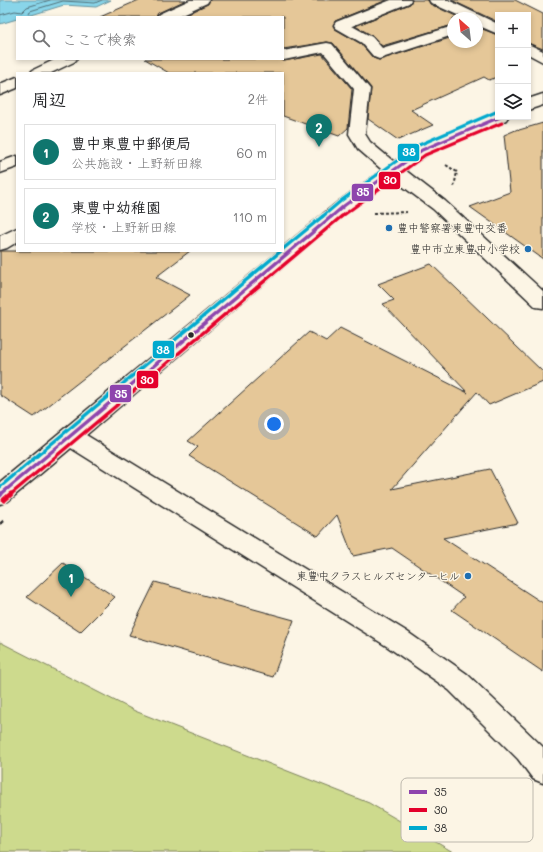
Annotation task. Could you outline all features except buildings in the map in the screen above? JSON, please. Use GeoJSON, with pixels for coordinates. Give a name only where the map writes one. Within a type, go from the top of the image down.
{"type":"FeatureCollection","features":[{"type":"Feature","properties":{"kind":"street"},"geometry":{"type":"LineString","coordinates":[[166,16],[202,0]]}},
{"type":"Feature","properties":{"kind":"street"},"geometry":{"type":"LineString","coordinates":[[404,0],[341,25],[368,40],[379,54],[447,32]]}},
{"type":"Feature","properties":{"kind":"street"},"geometry":{"type":"LineString","coordinates":[[436,0],[461,12]]}},
{"type":"Feature","properties":{"kind":"street"},"geometry":{"type":"LineString","coordinates":[[483,22],[495,28]]}},
{"type":"Feature","properties":{"kind":"street"},"geometry":{"type":"LineString","coordinates":[[284,55],[327,47],[362,89],[357,134],[364,145],[393,170],[439,205],[543,302]]}},
{"type":"Feature","properties":{"kind":"street"},"geometry":{"type":"LineString","coordinates":[[531,50],[543,57]]}},
{"type":"Feature","properties":{"kind":"street"},"geometry":{"type":"LineString","coordinates":[[40,72],[67,60]]}},
{"type":"Feature","properties":{"kind":"street"},"geometry":{"type":"LineString","coordinates":[[0,90],[16,82]]}},
{"type":"Feature","properties":{"kind":"street"},"geometry":{"type":"LineString","coordinates":[[531,104],[543,99]]}},
{"type":"Feature","properties":{"kind":"street"},"geometry":{"type":"LineString","coordinates":[[0,495],[345,205],[422,150],[495,119]]}},
{"type":"Feature","properties":{"kind":"street"},"geometry":{"type":"LineString","coordinates":[[0,168],[16,161]]}},
{"type":"Feature","properties":{"kind":"street"},"geometry":{"type":"LineString","coordinates":[[0,244],[16,235]]}},
{"type":"Feature","properties":{"kind":"street"},"geometry":{"type":"LineString","coordinates":[[70,436],[397,640],[458,682],[528,750],[543,770]]}},
{"type":"Feature","properties":{"kind":"green space"},"geometry":{"type":"Polygon","coordinates":[[[0,642],[135,711],[369,803],[401,822],[401,842],[436,842],[453,852],[0,852],[0,642]]]}},
{"type":"Feature","properties":{"kind":"water"},"geometry":{"type":"Polygon","coordinates":[[[0,0],[111,0],[96,7],[64,5],[28,16],[16,16],[16,19],[0,24],[0,0]]]}},
{"type":"Feature","properties":{"kind":"transit line","name":"38"},"geometry":{"type":"LineString","coordinates":[[284,248],[342,200],[419,145],[495,112]]}},
{"type":"Feature","properties":{"kind":"transit line","name":"35"},"geometry":{"type":"LineString","coordinates":[[0,495],[345,205],[422,150],[495,119]]}},
{"type":"Feature","properties":{"kind":"transit line","name":"30"},"geometry":{"type":"LineString","coordinates":[[4,500],[349,210],[425,155],[502,123]]}},
{"type":"Feature","properties":{"kind":"transit line","name":"38"},"geometry":{"type":"LineString","coordinates":[[0,487],[280,252]]}},
{"type":"Feature","properties":{"kind":"place","name":"東豊中幼稚園"},"geometry":{"type":"Point","coordinates":[319,147]}},
{"type":"Feature","properties":{"kind":"place","name":"豊中警察署東豊中交番"},"geometry":{"type":"Point","coordinates":[389,228]}},
{"type":"Feature","properties":{"kind":"place","name":"豊中市立東豊中小学校"},"geometry":{"type":"Point","coordinates":[528,249]}},
{"type":"Feature","properties":{"kind":"place","name":"東豊中クラスヒルズセンターヒル"},"geometry":{"type":"Point","coordinates":[468,576]}},
{"type":"Feature","properties":{"kind":"place","name":"豊中東豊中郵便局"},"geometry":{"type":"Point","coordinates":[71,597]}}]}
